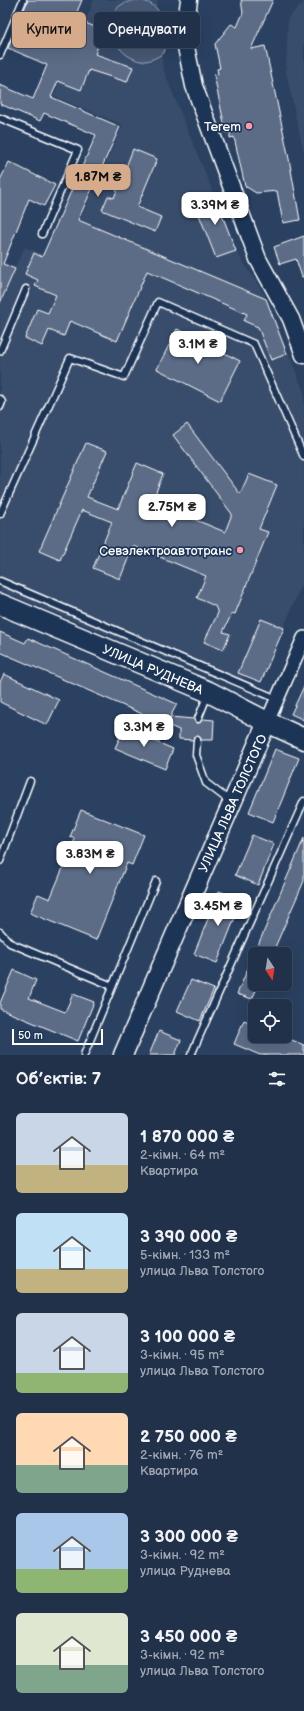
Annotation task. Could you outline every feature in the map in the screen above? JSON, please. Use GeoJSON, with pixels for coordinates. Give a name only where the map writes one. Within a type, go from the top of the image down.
{"type":"FeatureCollection","features":[{"type":"Feature","properties":{"kind":"main road","name":"УЛИЦА РУДНЕВА"},"geometry":{"type":"LineString","coordinates":[[0,604],[209,692],[304,739]]}},
{"type":"Feature","properties":{"kind":"main road","name":"УЛИЦА ЛЬВА ТОЛСТОГО"},"geometry":{"type":"LineString","coordinates":[[123,1055],[267,722]]}},
{"type":"Feature","properties":{"kind":"street"},"geometry":{"type":"LineString","coordinates":[[189,0],[184,37],[194,86],[258,259],[291,318],[304,355]]}},
{"type":"Feature","properties":{"kind":"street","name":"УЛИЦА ЛЬВА ТОЛСТОГО"},"geometry":{"type":"LineString","coordinates":[[267,722],[304,638]]}},
{"type":"Feature","properties":{"kind":"lane"},"geometry":{"type":"LineString","coordinates":[[0,55],[23,0]]}},
{"type":"Feature","properties":{"kind":"lane"},"geometry":{"type":"LineString","coordinates":[[0,118],[78,150],[42,234]]}},
{"type":"Feature","properties":{"kind":"lane"},"geometry":{"type":"LineString","coordinates":[[0,351],[26,289]]}},
{"type":"Feature","properties":{"kind":"lane"},"geometry":{"type":"LineString","coordinates":[[0,514],[70,358],[124,377],[158,302],[254,344],[304,457]]}},
{"type":"Feature","properties":{"kind":"lane"},"geometry":{"type":"LineString","coordinates":[[0,399],[2,402],[0,407]]}},
{"type":"Feature","properties":{"kind":"lane"},"geometry":{"type":"LineString","coordinates":[[0,580],[277,699]]}},
{"type":"Feature","properties":{"kind":"lane"},"geometry":{"type":"LineString","coordinates":[[198,719],[209,692]]}},
{"type":"Feature","properties":{"kind":"lane"},"geometry":{"type":"LineString","coordinates":[[197,740],[196,755],[206,783],[232,803]]}},
{"type":"Feature","properties":{"kind":"lane"},"geometry":{"type":"LineString","coordinates":[[0,861],[30,781]]}},
{"type":"Feature","properties":{"kind":"lane"},"geometry":{"type":"LineString","coordinates":[[191,1055],[304,801]]}},
{"type":"Feature","properties":{"kind":"lane"},"geometry":{"type":"LineString","coordinates":[[84,1055],[156,881]]}},
{"type":"Feature","properties":{"kind":"lane"},"geometry":{"type":"LineString","coordinates":[[0,932],[10,943],[112,986]]}},
{"type":"Feature","properties":{"kind":"shaded area"},"geometry":{"type":"Polygon","coordinates":[[[94,0],[158,0],[156,12],[94,12],[94,48],[160,48],[164,72],[238,254],[265,296],[304,392],[304,578],[261,682],[245,675],[239,688],[0,590],[0,261],[15,267],[25,247],[61,262],[123,125],[54,96],[74,48],[86,48],[86,19],[94,0]]]}},
{"type":"Feature","properties":{"kind":"shaded area"},"geometry":{"type":"Polygon","coordinates":[[[135,0],[145,1],[152,5],[159,12],[115,12],[119,6],[135,0]]]}},
{"type":"Feature","properties":{"kind":"shaded area"},"geometry":{"type":"Polygon","coordinates":[[[304,2],[304,154],[286,71],[288,18],[304,2]]]}},
{"type":"Feature","properties":{"kind":"shaded area"},"geometry":{"type":"Polygon","coordinates":[[[120,48],[165,48],[164,53],[147,61],[139,61],[120,48]]]}},
{"type":"Feature","properties":{"kind":"building"},"geometry":{"type":"Polygon","coordinates":[[[28,0],[82,0],[77,12],[23,12],[28,0]]]}},
{"type":"Feature","properties":{"kind":"building"},"geometry":{"type":"Polygon","coordinates":[[[241,0],[273,0],[251,49],[265,46],[289,159],[300,220],[283,223],[277,191],[256,193],[245,186],[234,137],[230,138],[230,132],[226,133],[214,75],[218,74],[217,69],[220,68],[215,44],[231,24],[237,27],[243,13],[241,0]]]}},
{"type":"Feature","properties":{"kind":"building"},"geometry":{"type":"Polygon","coordinates":[[[86,23],[94,26],[94,48],[97,48],[95,54],[133,67],[127,82],[89,70],[81,90],[58,81],[51,97],[120,127],[78,220],[266,299],[287,354],[271,360],[258,327],[244,321],[247,314],[147,271],[117,341],[70,321],[64,336],[49,330],[42,346],[25,338],[37,309],[48,313],[56,295],[35,286],[38,280],[25,274],[34,253],[42,257],[96,135],[44,113],[40,121],[0,104],[0,85],[33,99],[47,65],[8,48],[12,38],[12,48],[86,48],[86,23]]]}},
{"type":"Feature","properties":{"kind":"building"},"geometry":{"type":"Polygon","coordinates":[[[133,149],[157,159],[137,207],[161,217],[155,232],[102,210],[108,196],[114,198],[133,149]]]}},
{"type":"Feature","properties":{"kind":"building"},"geometry":{"type":"Polygon","coordinates":[[[9,162],[55,185],[44,206],[29,199],[3,264],[15,269],[0,303],[0,180],[9,162]]]}},
{"type":"Feature","properties":{"kind":"building"},"geometry":{"type":"Polygon","coordinates":[[[214,194],[236,251],[216,258],[194,202],[214,194]]]}},
{"type":"Feature","properties":{"kind":"building"},"geometry":{"type":"Polygon","coordinates":[[[304,236],[304,277],[302,277],[296,259],[280,264],[274,247],[304,236]]]}},
{"type":"Feature","properties":{"kind":"building"},"geometry":{"type":"Polygon","coordinates":[[[177,329],[240,361],[220,401],[157,369],[177,329]]]}},
{"type":"Feature","properties":{"kind":"building"},"geometry":{"type":"Polygon","coordinates":[[[187,424],[240,494],[249,474],[277,485],[259,529],[268,532],[235,614],[232,613],[223,632],[230,634],[223,650],[204,642],[218,613],[215,606],[197,598],[206,576],[133,546],[120,579],[93,568],[112,522],[82,510],[60,560],[39,551],[86,443],[107,451],[87,497],[118,509],[137,463],[163,474],[152,502],[225,532],[232,514],[173,435],[187,424]]]}},
{"type":"Feature","properties":{"kind":"building"},"geometry":{"type":"Polygon","coordinates":[[[261,619],[284,628],[261,682],[238,673],[261,619]]]}},
{"type":"Feature","properties":{"kind":"building"},"geometry":{"type":"Polygon","coordinates":[[[0,632],[25,643],[28,638],[177,704],[170,717],[194,719],[195,722],[198,723],[203,719],[214,720],[213,740],[201,740],[200,737],[197,736],[193,740],[179,739],[179,730],[0,652],[0,632]]]}},
{"type":"Feature","properties":{"kind":"building"},"geometry":{"type":"Polygon","coordinates":[[[4,674],[59,700],[47,725],[0,702],[0,682],[4,674]]]}},
{"type":"Feature","properties":{"kind":"building"},"geometry":{"type":"Polygon","coordinates":[[[304,686],[304,720],[291,714],[304,686]]]}},
{"type":"Feature","properties":{"kind":"building"},"geometry":{"type":"Polygon","coordinates":[[[124,728],[173,749],[165,769],[115,748],[124,728]]]}},
{"type":"Feature","properties":{"kind":"building"},"geometry":{"type":"Polygon","coordinates":[[[275,749],[299,758],[273,822],[249,812],[275,749]]]}},
{"type":"Feature","properties":{"kind":"building"},"geometry":{"type":"Polygon","coordinates":[[[81,810],[144,835],[132,865],[127,863],[96,940],[30,913],[38,894],[50,899],[75,839],[70,837],[81,810]]]}},
{"type":"Feature","properties":{"kind":"building"},"geometry":{"type":"Polygon","coordinates":[[[252,835],[274,844],[258,885],[235,875],[252,835]]]}},
{"type":"Feature","properties":{"kind":"building"},"geometry":{"type":"Polygon","coordinates":[[[304,838],[304,881],[275,947],[257,947],[304,838]]]}},
{"type":"Feature","properties":{"kind":"building"},"geometry":{"type":"Polygon","coordinates":[[[219,891],[242,900],[217,963],[194,954],[219,891]]]}},
{"type":"Feature","properties":{"kind":"building"},"geometry":{"type":"Polygon","coordinates":[[[248,968],[248,991],[256,991],[252,999],[237,994],[248,968]]]}},
{"type":"Feature","properties":{"kind":"building"},"geometry":{"type":"Polygon","coordinates":[[[14,970],[36,980],[29,998],[65,1012],[73,994],[94,1002],[78,1041],[0,1009],[0,1003],[14,970]]]}},
{"type":"Feature","properties":{"kind":"building"},"geometry":{"type":"Polygon","coordinates":[[[191,980],[214,989],[200,1021],[177,1011],[191,980]]]}},
{"type":"Feature","properties":{"kind":"building"},"geometry":{"type":"Polygon","coordinates":[[[244,1020],[248,1022],[248,1043],[292,1043],[292,1040],[304,1045],[304,1055],[260,1055],[234,1044],[244,1020]]]}},
{"type":"Feature","properties":{"kind":"building"},"geometry":{"type":"Polygon","coordinates":[[[159,1031],[181,1040],[175,1055],[149,1055],[159,1031]]]}},
{"type":"Feature","properties":{"kind":"place","name":"Terem"},"geometry":{"type":"Point","coordinates":[249,126]}},
{"type":"Feature","properties":{"kind":"place","name":"Севэлектроавтотранс"},"geometry":{"type":"Point","coordinates":[240,550]}}]}
